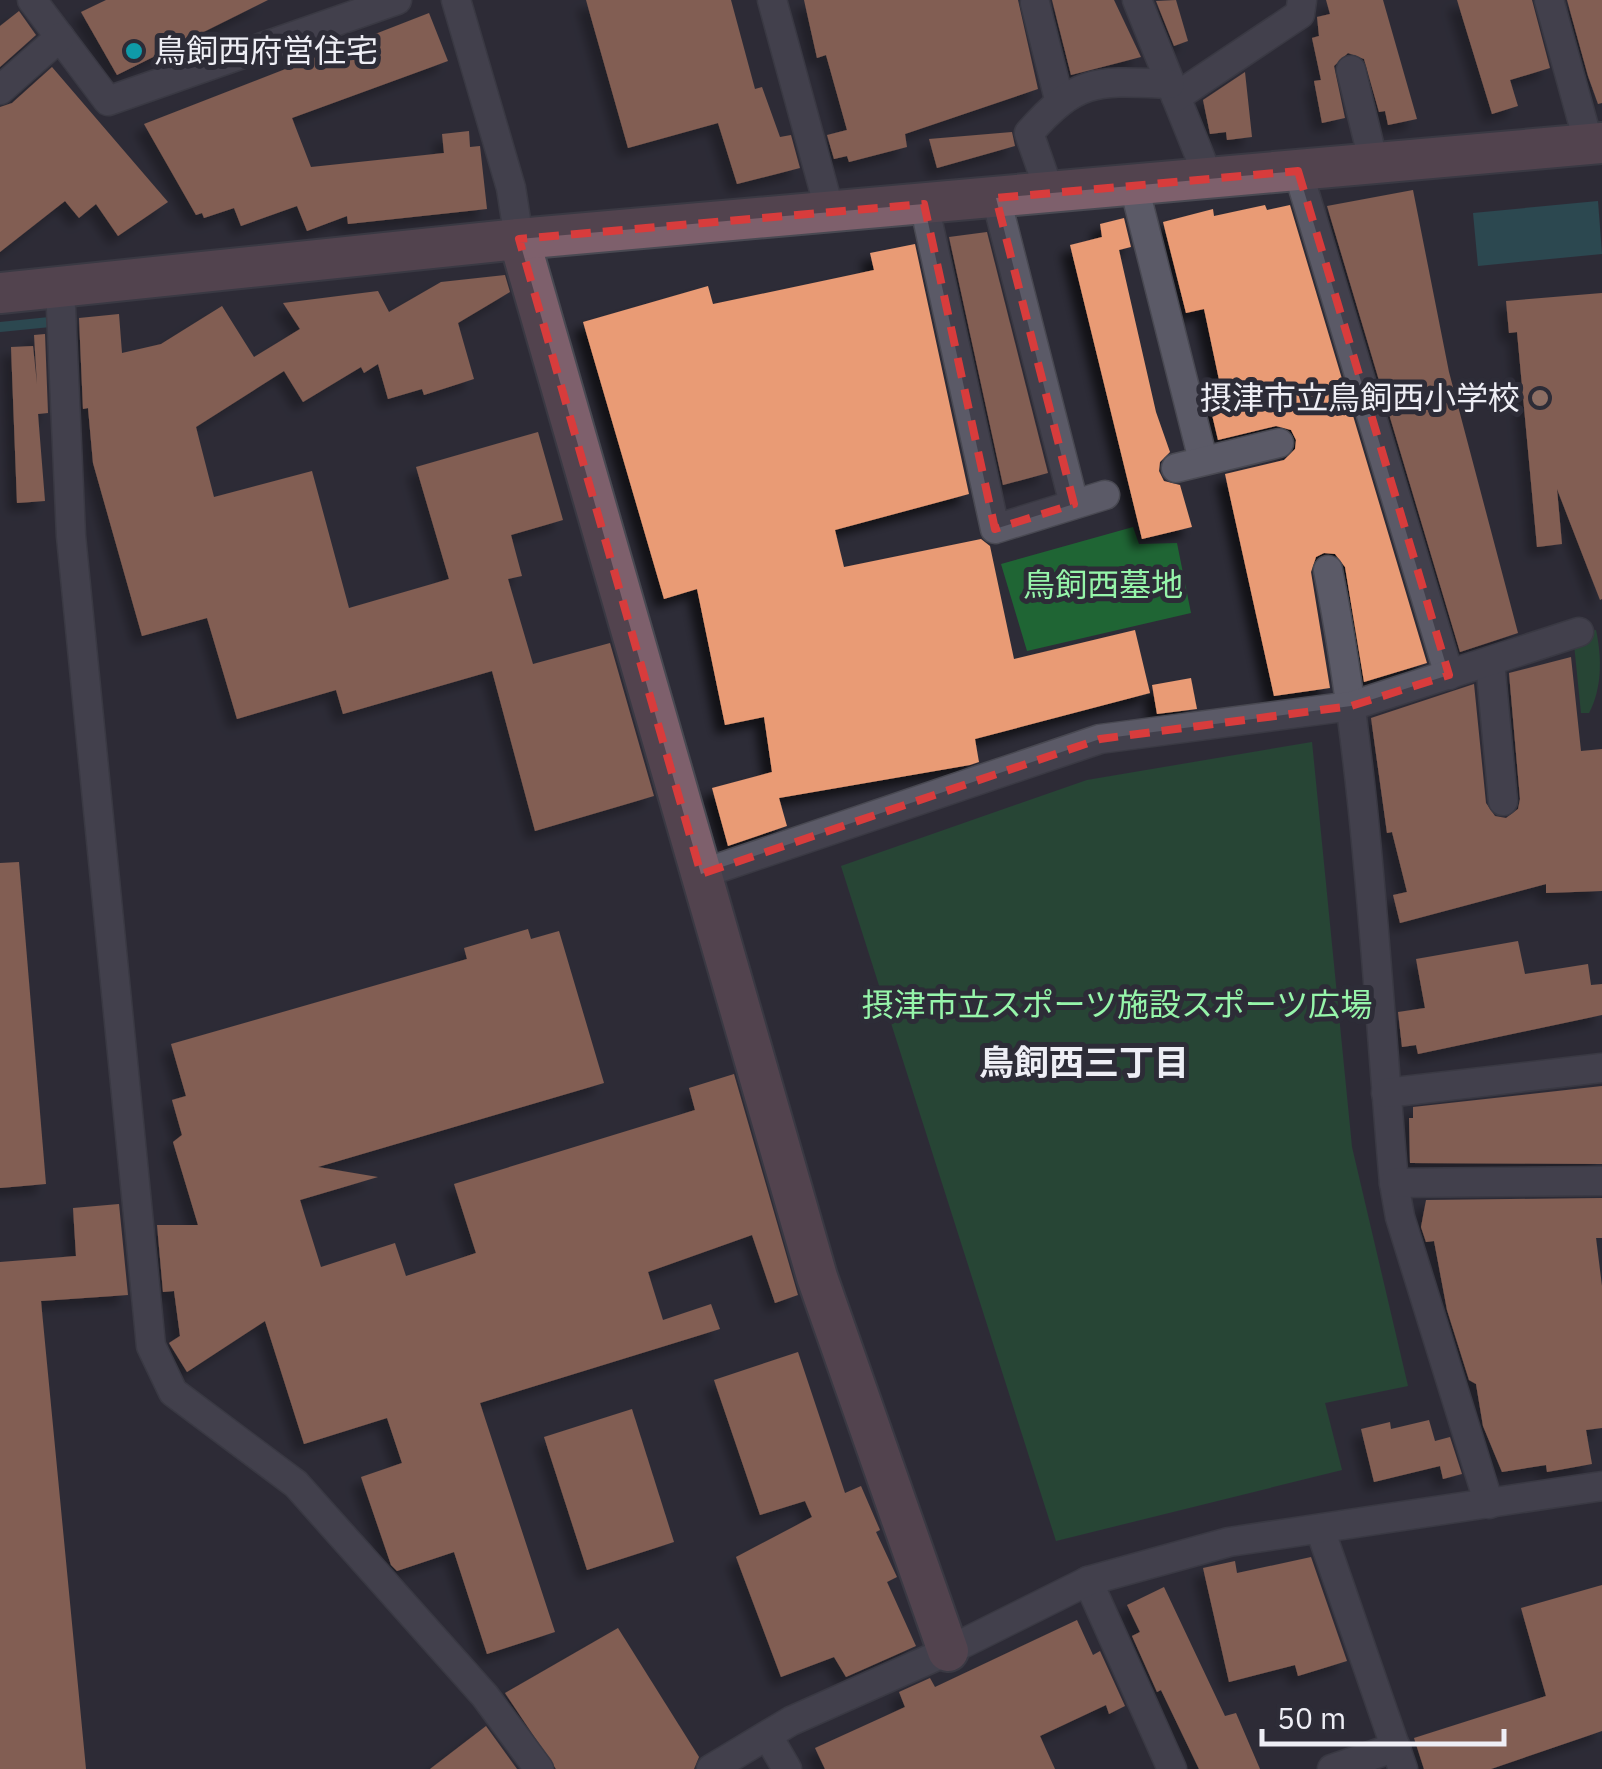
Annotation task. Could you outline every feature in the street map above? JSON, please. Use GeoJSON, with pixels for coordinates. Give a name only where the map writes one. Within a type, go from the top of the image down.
{"type":"FeatureCollection","features":[{"type":"Feature","properties":{"kind":"street"},"geometry":{"type":"LineString","coordinates":[[32,0],[108,101],[396,0]]}},
{"type":"Feature","properties":{"kind":"street"},"geometry":{"type":"LineString","coordinates":[[456,0],[510,188],[519,239],[817,1276],[948,1652]]}},
{"type":"Feature","properties":{"kind":"street"},"geometry":{"type":"LineString","coordinates":[[772,0],[830,212]]}},
{"type":"Feature","properties":{"kind":"street"},"geometry":{"type":"LineString","coordinates":[[1137,0],[1209,179]]}},
{"type":"Feature","properties":{"kind":"street"},"geometry":{"type":"LineString","coordinates":[[1050,193],[1029,133],[1059,98],[1092,84],[1173,90],[1300,14],[1302,0]]}},
{"type":"Feature","properties":{"kind":"street"},"geometry":{"type":"LineString","coordinates":[[0,292],[519,239],[1595,144],[1549,0]]}},
{"type":"Feature","properties":{"kind":"street"},"geometry":{"type":"LineString","coordinates":[[1034,3],[1059,98]]}},
{"type":"Feature","properties":{"kind":"street"},"geometry":{"type":"LineString","coordinates":[[0,90],[60,38]]}},
{"type":"Feature","properties":{"kind":"street"},"geometry":{"type":"LineString","coordinates":[[758,57],[786,48]]}},
{"type":"Feature","properties":{"kind":"street"},"geometry":{"type":"LineString","coordinates":[[1352,70],[1374,164]]}},
{"type":"Feature","properties":{"kind":"street"},"geometry":{"type":"LineString","coordinates":[[1298,171],[1449,675]]}},
{"type":"Feature","properties":{"kind":"street"},"geometry":{"type":"LineString","coordinates":[[1134,186],[1190,464],[1280,443]]}},
{"type":"Feature","properties":{"kind":"street"},"geometry":{"type":"LineString","coordinates":[[996,198],[1074,504]]}},
{"type":"Feature","properties":{"kind":"street"},"geometry":{"type":"LineString","coordinates":[[924,204],[995,529],[1105,495]]}},
{"type":"Feature","properties":{"kind":"street"},"geometry":{"type":"LineString","coordinates":[[60,286],[71,536],[151,1346],[172,1392],[296,1484],[485,1696],[539,1769]]}},
{"type":"Feature","properties":{"kind":"street"},"geometry":{"type":"LineString","coordinates":[[1328,570],[1368,836],[1394,1184],[1400,1217],[1489,1504]]}},
{"type":"Feature","properties":{"kind":"street"},"geometry":{"type":"LineString","coordinates":[[702,874],[1100,739],[1350,706],[1579,632]]}},
{"type":"Feature","properties":{"kind":"street"},"geometry":{"type":"LineString","coordinates":[[1490,662],[1504,800]]}},
{"type":"Feature","properties":{"kind":"street"},"geometry":{"type":"LineString","coordinates":[[1386,1093],[1602,1068]]}},
{"type":"Feature","properties":{"kind":"street"},"geometry":{"type":"LineString","coordinates":[[1394,1184],[1602,1181]]}},
{"type":"Feature","properties":{"kind":"street"},"geometry":{"type":"LineString","coordinates":[[711,1769],[769,1738],[791,1721],[948,1652],[1088,1581],[1230,1542],[1602,1486]]}},
{"type":"Feature","properties":{"kind":"street"},"geometry":{"type":"LineString","coordinates":[[1320,1529],[1400,1758],[1332,1769]]}},
{"type":"Feature","properties":{"kind":"street"},"geometry":{"type":"LineString","coordinates":[[1088,1581],[1172,1769]]}},
{"type":"Feature","properties":{"kind":"street"},"geometry":{"type":"LineString","coordinates":[[769,1738],[787,1769]]}},
{"type":"Feature","properties":{"kind":"highlighted area"},"geometry":{"type":"Polygon","coordinates":[[[1298,171],[1449,675],[1351,706],[1100,739],[701,874],[519,239],[924,204],[995,529],[1074,504],[996,198],[1298,171]]]}},
{"type":"Feature","properties":{"kind":"green space","name":"鳥飼西墓地"},"geometry":{"type":"Polygon","coordinates":[[[1133,527],[1139,544],[1177,543],[1191,613],[1027,651],[1001,564],[1133,527]]]}},
{"type":"Feature","properties":{"kind":"green space"},"geometry":{"type":"Polygon","coordinates":[[[1596,630],[1599,683],[1589,713],[1581,713],[1573,634],[1596,630]]]}},
{"type":"Feature","properties":{"kind":"green space","name":"摂津市立スポーツ施設スポーツ広場"},"geometry":{"type":"Polygon","coordinates":[[[1312,742],[1352,1147],[1408,1386],[1325,1403],[1342,1470],[1056,1541],[841,866],[1087,780],[1312,742]]]}},
{"type":"Feature","properties":{"kind":"water"},"geometry":{"type":"Polygon","coordinates":[[[1598,201],[1602,254],[1478,266],[1473,213],[1598,201]]]}},
{"type":"Feature","properties":{"kind":"building","name":"鳥飼西府営住宅"},"geometry":{"type":"Polygon","coordinates":[[[106,0],[268,0],[117,75],[81,12],[106,0]]]}},
{"type":"Feature","properties":{"kind":"building"},"geometry":{"type":"Polygon","coordinates":[[[586,0],[731,0],[755,89],[762,87],[780,137],[791,135],[800,168],[737,184],[718,123],[628,148],[586,0]]]}},
{"type":"Feature","properties":{"kind":"building"},"geometry":{"type":"Polygon","coordinates":[[[804,0],[1018,0],[1038,89],[905,134],[907,147],[849,162],[847,156],[834,159],[827,135],[847,130],[826,55],[817,58],[804,0]]]}},
{"type":"Feature","properties":{"kind":"building"},"geometry":{"type":"Polygon","coordinates":[[[1052,0],[1114,0],[1141,57],[1071,75],[1052,0]]]}},
{"type":"Feature","properties":{"kind":"building"},"geometry":{"type":"Polygon","coordinates":[[[1176,0],[1188,41],[1174,46],[1156,1],[1176,0]]]}},
{"type":"Feature","properties":{"kind":"building"},"geometry":{"type":"Polygon","coordinates":[[[1326,0],[1383,0],[1417,119],[1388,125],[1385,111],[1379,112],[1364,59],[1348,53],[1334,66],[1345,118],[1322,123],[1314,81],[1321,80],[1312,38],[1319,36],[1317,17],[1330,14],[1326,0]]]}},
{"type":"Feature","properties":{"kind":"building"},"geometry":{"type":"Polygon","coordinates":[[[1457,0],[1532,0],[1550,68],[1510,80],[1518,106],[1492,114],[1457,0]]]}},
{"type":"Feature","properties":{"kind":"building"},"geometry":{"type":"Polygon","coordinates":[[[1567,0],[1602,0],[1602,103],[1598,104],[1588,76],[1567,0]]]}},
{"type":"Feature","properties":{"kind":"building"},"geometry":{"type":"Polygon","coordinates":[[[19,11],[36,35],[0,67],[0,26],[19,11]]]}},
{"type":"Feature","properties":{"kind":"building"},"geometry":{"type":"Polygon","coordinates":[[[429,13],[448,61],[292,118],[311,167],[444,153],[442,134],[469,131],[470,147],[480,146],[487,209],[348,224],[347,216],[307,231],[297,206],[241,226],[234,208],[204,218],[202,213],[196,215],[144,124],[429,13]]]}},
{"type":"Feature","properties":{"kind":"building"},"geometry":{"type":"Polygon","coordinates":[[[52,67],[168,202],[118,236],[96,204],[79,218],[65,201],[0,252],[0,107],[12,103],[52,67]]]}},
{"type":"Feature","properties":{"kind":"building"},"geometry":{"type":"Polygon","coordinates":[[[1245,72],[1252,137],[1227,140],[1226,132],[1210,134],[1203,100],[1245,72]]]}},
{"type":"Feature","properties":{"kind":"building"},"geometry":{"type":"Polygon","coordinates":[[[1012,132],[1015,146],[937,168],[929,139],[1012,132]]]}},
{"type":"Feature","properties":{"kind":"building"},"geometry":{"type":"Polygon","coordinates":[[[1413,190],[1449,372],[1518,633],[1460,652],[1327,206],[1413,190]]]}},
{"type":"Feature","properties":{"kind":"building"},"geometry":{"type":"Polygon","coordinates":[[[1265,205],[1267,210],[1290,205],[1427,663],[1364,682],[1345,567],[1335,554],[1324,553],[1316,557],[1311,572],[1330,688],[1274,696],[1225,474],[1284,460],[1295,449],[1296,440],[1291,430],[1276,426],[1218,440],[1208,398],[1222,394],[1204,309],[1186,313],[1163,222],[1213,209],[1214,216],[1265,205]]]}},
{"type":"Feature","properties":{"kind":"building"},"geometry":{"type":"Polygon","coordinates":[[[1124,218],[1131,247],[1119,250],[1156,412],[1170,452],[1160,462],[1159,471],[1164,481],[1180,485],[1192,527],[1142,539],[1070,245],[1102,237],[1100,224],[1124,218]]]}},
{"type":"Feature","properties":{"kind":"building"},"geometry":{"type":"Polygon","coordinates":[[[987,232],[1048,473],[1003,485],[949,237],[987,232]]]}},
{"type":"Feature","properties":{"kind":"building"},"geometry":{"type":"Polygon","coordinates":[[[915,244],[969,494],[835,530],[844,567],[981,539],[990,546],[1014,659],[1135,630],[1150,693],[975,739],[979,762],[970,765],[779,798],[787,826],[728,846],[712,788],[772,772],[764,717],[725,725],[697,589],[664,599],[583,322],[708,286],[713,304],[874,270],[870,253],[915,244]]]}},
{"type":"Feature","properties":{"kind":"building"},"geometry":{"type":"Polygon","coordinates":[[[505,275],[510,292],[458,323],[474,379],[424,395],[422,389],[388,399],[378,364],[364,373],[361,367],[303,402],[284,371],[196,427],[214,497],[312,471],[349,608],[449,579],[416,467],[538,432],[563,520],[511,535],[522,576],[508,579],[533,664],[610,643],[654,796],[535,831],[492,671],[343,714],[336,690],[237,719],[207,618],[142,636],[93,463],[88,408],[83,409],[79,318],[119,314],[122,353],[161,344],[222,306],[254,357],[300,329],[283,303],[378,291],[389,312],[441,282],[505,275]]]}},
{"type":"Feature","properties":{"kind":"building"},"geometry":{"type":"Polygon","coordinates":[[[1602,293],[1600,600],[1557,489],[1562,544],[1537,547],[1517,332],[1509,333],[1506,301],[1602,293]]]}},
{"type":"Feature","properties":{"kind":"building"},"geometry":{"type":"Polygon","coordinates":[[[45,334],[48,413],[38,414],[45,501],[17,503],[11,347],[33,346],[37,384],[34,335],[45,334]]]}},
{"type":"Feature","properties":{"kind":"building"},"geometry":{"type":"Polygon","coordinates":[[[1571,657],[1581,751],[1602,749],[1602,891],[1546,893],[1546,884],[1400,923],[1393,895],[1407,892],[1392,832],[1387,833],[1371,718],[1474,684],[1486,803],[1495,816],[1506,818],[1518,809],[1520,799],[1509,673],[1571,657]]]}},
{"type":"Feature","properties":{"kind":"building"},"geometry":{"type":"Polygon","coordinates":[[[1191,678],[1197,709],[1157,714],[1152,685],[1191,678]]]}},
{"type":"Feature","properties":{"kind":"building"},"geometry":{"type":"Polygon","coordinates":[[[19,862],[46,1184],[0,1188],[0,863],[19,862]]]}},
{"type":"Feature","properties":{"kind":"building"},"geometry":{"type":"Polygon","coordinates":[[[528,929],[531,939],[559,931],[604,1083],[318,1167],[378,1177],[300,1200],[321,1267],[395,1243],[406,1276],[476,1253],[454,1184],[695,1110],[689,1088],[734,1074],[798,1295],[775,1303],[752,1235],[648,1272],[663,1320],[711,1304],[720,1329],[480,1403],[555,1632],[487,1654],[454,1552],[397,1571],[391,1565],[361,1477],[402,1463],[387,1418],[304,1444],[265,1321],[187,1372],[169,1343],[180,1336],[174,1291],[163,1292],[157,1225],[198,1225],[173,1142],[182,1135],[172,1100],[186,1096],[171,1044],[467,959],[464,948],[528,929]]]}},
{"type":"Feature","properties":{"kind":"building"},"geometry":{"type":"Polygon","coordinates":[[[1518,941],[1525,974],[1588,964],[1591,985],[1602,984],[1602,1015],[1418,1054],[1416,1045],[1402,1047],[1398,1012],[1425,1008],[1416,959],[1518,941]]]}},
{"type":"Feature","properties":{"kind":"building"},"geometry":{"type":"Polygon","coordinates":[[[1602,1086],[1602,1164],[1410,1163],[1409,1118],[1413,1118],[1413,1107],[1602,1086]]]}},
{"type":"Feature","properties":{"kind":"building"},"geometry":{"type":"Polygon","coordinates":[[[1602,1198],[1602,1238],[1596,1238],[1602,1286],[1602,1428],[1586,1430],[1592,1464],[1547,1472],[1546,1465],[1502,1472],[1483,1426],[1476,1384],[1469,1380],[1447,1310],[1434,1241],[1426,1242],[1421,1227],[1426,1200],[1602,1198]]]}},
{"type":"Feature","properties":{"kind":"building"},"geometry":{"type":"Polygon","coordinates":[[[119,1204],[128,1295],[41,1301],[86,1769],[0,1769],[0,1262],[76,1256],[73,1208],[119,1204]]]}},
{"type":"Feature","properties":{"kind":"building"},"geometry":{"type":"Polygon","coordinates":[[[798,1352],[845,1493],[861,1486],[880,1530],[876,1532],[897,1577],[887,1582],[916,1646],[846,1677],[834,1657],[781,1677],[736,1557],[812,1517],[805,1501],[760,1515],[714,1380],[798,1352]]]}},
{"type":"Feature","properties":{"kind":"building"},"geometry":{"type":"Polygon","coordinates":[[[632,1409],[674,1542],[587,1570],[544,1437],[632,1409]]]}},
{"type":"Feature","properties":{"kind":"building"},"geometry":{"type":"Polygon","coordinates":[[[1429,1420],[1435,1441],[1450,1437],[1462,1474],[1443,1479],[1440,1466],[1374,1482],[1361,1429],[1390,1422],[1391,1429],[1429,1420]]]}},
{"type":"Feature","properties":{"kind":"building"},"geometry":{"type":"Polygon","coordinates":[[[1311,1557],[1347,1661],[1298,1676],[1295,1665],[1229,1682],[1203,1568],[1235,1561],[1237,1573],[1311,1557]]]}},
{"type":"Feature","properties":{"kind":"building"},"geometry":{"type":"Polygon","coordinates":[[[1602,1585],[1602,1731],[1491,1769],[1424,1769],[1414,1738],[1546,1696],[1521,1608],[1602,1585]]]}},
{"type":"Feature","properties":{"kind":"building"},"geometry":{"type":"Polygon","coordinates":[[[1164,1587],[1225,1716],[1236,1713],[1260,1769],[1199,1769],[1161,1690],[1157,1692],[1132,1636],[1140,1632],[1127,1605],[1164,1587]]]}},
{"type":"Feature","properties":{"kind":"building"},"geometry":{"type":"Polygon","coordinates":[[[1077,1620],[1093,1655],[1100,1651],[1125,1706],[1109,1714],[1106,1705],[1040,1736],[1055,1769],[825,1769],[815,1748],[905,1707],[899,1692],[930,1678],[935,1687],[1077,1620]]]}},
{"type":"Feature","properties":{"kind":"building"},"geometry":{"type":"Polygon","coordinates":[[[618,1628],[699,1757],[694,1769],[556,1769],[505,1693],[618,1628]]]}},
{"type":"Feature","properties":{"kind":"building"},"geometry":{"type":"Polygon","coordinates":[[[486,1726],[517,1769],[430,1769],[486,1726]]]}},
{"type":"Feature","properties":{"kind":"waterway"},"geometry":{"type":"LineString","coordinates":[[0,327],[50,322]]}},
{"type":"Feature","properties":{"kind":"place","name":"鳥飼西府営住宅"},"geometry":{"type":"Point","coordinates":[134,51]}},
{"type":"Feature","properties":{"kind":"place","name":"摂津市立鳥飼西小学校"},"geometry":{"type":"Point","coordinates":[1540,398]}},
{"type":"Feature","properties":{"kind":"district","name":"鳥飼西三丁目"},"geometry":{"type":"Point","coordinates":[1084,1063]}}]}
